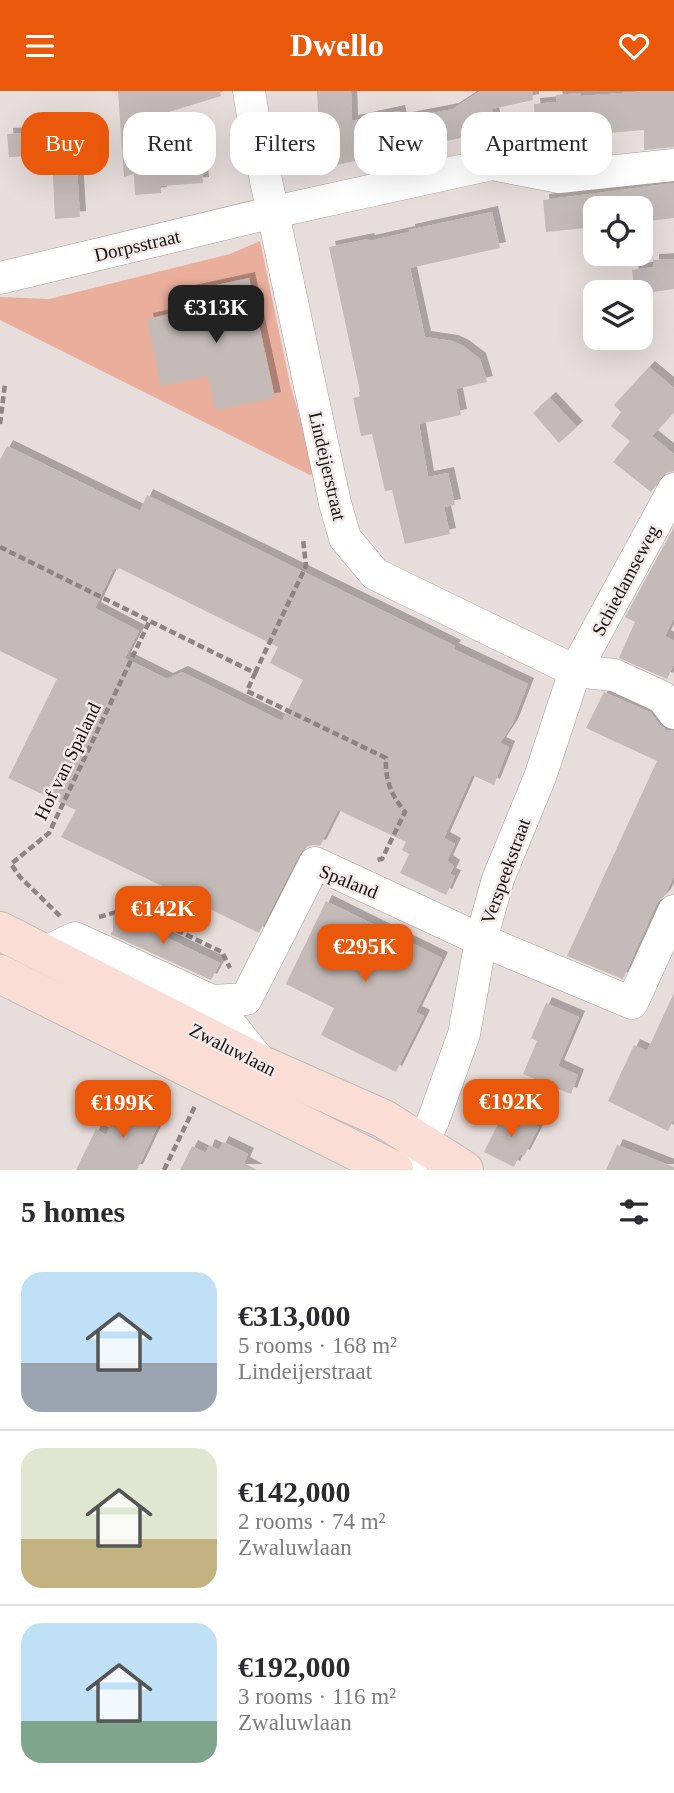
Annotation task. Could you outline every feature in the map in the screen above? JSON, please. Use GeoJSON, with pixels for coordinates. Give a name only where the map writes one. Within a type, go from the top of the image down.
{"type":"FeatureCollection","features":[{"type":"Feature","properties":{"kind":"main road","name":"Zwaluwlaan"},"geometry":{"type":"LineString","coordinates":[[0,931],[56,939],[262,1065],[384,1119],[416,1156],[464,1170]]}},
{"type":"Feature","properties":{"kind":"main road","name":"Zwaluwlaan"},"geometry":{"type":"LineString","coordinates":[[0,974],[394,1170]]}},
{"type":"Feature","properties":{"kind":"street","name":"Lindeijerstraat"},"geometry":{"type":"LineString","coordinates":[[249,91],[335,503],[345,538],[375,574],[575,671]]}},
{"type":"Feature","properties":{"kind":"street","name":"Dorpsstraat"},"geometry":{"type":"LineString","coordinates":[[0,278],[274,212],[492,165],[559,177],[674,165]]}},
{"type":"Feature","properties":{"kind":"street","name":"Schiedamseweg"},"geometry":{"type":"LineString","coordinates":[[575,671],[674,489]]}},
{"type":"Feature","properties":{"kind":"street"},"geometry":{"type":"LineString","coordinates":[[575,671],[614,675],[662,697],[674,713]]}},
{"type":"Feature","properties":{"kind":"street","name":"Verspeekstraat"},"geometry":{"type":"LineString","coordinates":[[575,671],[540,777],[498,879],[481,940],[632,1003],[674,911]]}},
{"type":"Feature","properties":{"kind":"street","name":"Spaland"},"geometry":{"type":"LineString","coordinates":[[212,1001],[246,999],[315,863],[481,940]]}},
{"type":"Feature","properties":{"kind":"street"},"geometry":{"type":"LineString","coordinates":[[56,939],[75,939],[212,1001],[262,1065]]}},
{"type":"Feature","properties":{"kind":"street"},"geometry":{"type":"LineString","coordinates":[[416,1156],[433,1121],[464,1034],[481,940]]}},
{"type":"Feature","properties":{"kind":"path"},"geometry":{"type":"LineString","coordinates":[[0,424],[5,384]]}},
{"type":"Feature","properties":{"kind":"path"},"geometry":{"type":"LineString","coordinates":[[303,539],[306,566],[247,691],[386,758],[385,775],[394,798],[405,812],[382,859],[358,863],[351,880]]}},
{"type":"Feature","properties":{"kind":"path"},"geometry":{"type":"LineString","coordinates":[[0,547],[255,673]]}},
{"type":"Feature","properties":{"kind":"path","name":"Hof van Spaland"},"geometry":{"type":"LineString","coordinates":[[56,939],[11,864],[49,833],[150,620]]}},
{"type":"Feature","properties":{"kind":"path"},"geometry":{"type":"LineString","coordinates":[[164,1170],[199,1099]]}},
{"type":"Feature","properties":{"kind":"shaded area"},"geometry":{"type":"Polygon","coordinates":[[[260,241],[290,384],[316,473],[310,475],[0,320],[0,297],[49,299],[230,254],[260,241]]]}},
{"type":"Feature","properties":{"kind":"building"},"geometry":{"type":"Polygon","coordinates":[[[118,91],[220,91],[221,96],[169,112],[123,112],[123,163],[118,91]]]}},
{"type":"Feature","properties":{"kind":"building"},"geometry":{"type":"Polygon","coordinates":[[[317,91],[351,91],[354,161],[340,164],[340,112],[318,112],[317,91]]]}},
{"type":"Feature","properties":{"kind":"building"},"geometry":{"type":"Polygon","coordinates":[[[480,91],[532,91],[533,100],[492,109],[493,112],[461,112],[461,138],[447,141],[447,112],[437,112],[453,109],[480,91]]]}},
{"type":"Feature","properties":{"kind":"building"},"geometry":{"type":"Polygon","coordinates":[[[674,91],[674,147],[644,150],[644,130],[612,133],[612,112],[534,112],[534,104],[557,102],[556,95],[580,93],[581,96],[674,91]]]}},
{"type":"Feature","properties":{"kind":"building"},"geometry":{"type":"Polygon","coordinates":[[[21,133],[21,156],[9,157],[7,134],[21,133]]]}},
{"type":"Feature","properties":{"kind":"building"},"geometry":{"type":"Polygon","coordinates":[[[53,175],[77,175],[80,217],[55,219],[53,175]]]}},
{"type":"Feature","properties":{"kind":"building"},"geometry":{"type":"Polygon","coordinates":[[[134,175],[202,175],[203,183],[161,186],[161,193],[135,195],[134,175]]]}},
{"type":"Feature","properties":{"kind":"building"},"geometry":{"type":"Polygon","coordinates":[[[674,183],[674,218],[653,220],[653,196],[583,196],[583,228],[546,232],[543,200],[674,183]]]}},
{"type":"Feature","properties":{"kind":"building"},"geometry":{"type":"Polygon","coordinates":[[[492,212],[500,248],[410,268],[425,337],[452,341],[463,346],[480,359],[487,382],[456,389],[461,415],[419,424],[428,477],[448,473],[455,505],[444,507],[450,534],[405,544],[392,490],[385,491],[372,434],[361,436],[353,398],[361,396],[329,247],[368,239],[369,241],[492,212]]]}},
{"type":"Feature","properties":{"kind":"building"},"geometry":{"type":"Polygon","coordinates":[[[674,259],[674,289],[653,292],[653,280],[633,280],[632,270],[653,267],[653,260],[674,259]]]}},
{"type":"Feature","properties":{"kind":"building"},"geometry":{"type":"Polygon","coordinates":[[[249,278],[275,398],[216,410],[208,376],[161,386],[147,319],[196,308],[189,291],[249,278]]]}},
{"type":"Feature","properties":{"kind":"building"},"geometry":{"type":"Polygon","coordinates":[[[649,367],[674,388],[674,412],[652,436],[674,454],[674,471],[664,474],[651,492],[613,462],[630,441],[611,426],[621,412],[614,405],[649,367]]]}},
{"type":"Feature","properties":{"kind":"building"},"geometry":{"type":"Polygon","coordinates":[[[550,398],[577,427],[559,443],[533,413],[550,398]]]}},
{"type":"Feature","properties":{"kind":"building"},"geometry":{"type":"Polygon","coordinates":[[[7,446],[140,511],[147,495],[528,684],[512,725],[500,743],[509,747],[494,785],[472,775],[444,838],[455,844],[447,861],[454,866],[450,874],[455,876],[446,895],[400,873],[409,854],[402,850],[406,842],[338,810],[320,846],[305,847],[299,855],[259,933],[61,837],[76,810],[8,778],[57,679],[0,651],[0,460],[7,446]],[[114,568],[95,608],[139,631],[125,658],[167,679],[182,672],[282,721],[303,680],[270,663],[278,647],[119,568],[114,568]]]}},
{"type":"Feature","properties":{"kind":"building"},"geometry":{"type":"Polygon","coordinates":[[[674,527],[674,618],[665,636],[674,641],[674,664],[667,679],[619,658],[635,622],[625,617],[674,527]]]}},
{"type":"Feature","properties":{"kind":"building"},"geometry":{"type":"Polygon","coordinates":[[[604,692],[650,712],[666,730],[674,731],[674,876],[665,895],[657,903],[623,979],[567,956],[657,761],[586,728],[604,692]]]}},
{"type":"Feature","properties":{"kind":"building"},"geometry":{"type":"Polygon","coordinates":[[[326,901],[442,958],[416,1012],[424,1016],[396,1072],[321,1035],[334,1008],[286,984],[326,901]]]}},
{"type":"Feature","properties":{"kind":"building"},"geometry":{"type":"Polygon","coordinates":[[[143,911],[144,927],[220,963],[211,980],[110,934],[113,931],[113,914],[129,921],[143,911]]]}},
{"type":"Feature","properties":{"kind":"building"},"geometry":{"type":"Polygon","coordinates":[[[674,993],[674,1119],[668,1131],[608,1101],[634,1045],[647,1051],[674,993]]]}},
{"type":"Feature","properties":{"kind":"building"},"geometry":{"type":"Polygon","coordinates":[[[546,1003],[579,1017],[558,1066],[578,1075],[571,1094],[523,1074],[537,1041],[531,1038],[546,1003]]]}},
{"type":"Feature","properties":{"kind":"building"},"geometry":{"type":"Polygon","coordinates":[[[139,1101],[164,1113],[137,1170],[76,1170],[96,1129],[106,1135],[121,1102],[135,1109],[139,1101]]]}},
{"type":"Feature","properties":{"kind":"building"},"geometry":{"type":"Polygon","coordinates":[[[505,1110],[539,1127],[524,1156],[520,1154],[514,1167],[484,1152],[505,1110]]]}},
{"type":"Feature","properties":{"kind":"building"},"geometry":{"type":"Polygon","coordinates":[[[223,1142],[248,1154],[244,1163],[257,1170],[180,1170],[192,1146],[206,1153],[209,1145],[219,1150],[223,1142]]]}},
{"type":"Feature","properties":{"kind":"building"},"geometry":{"type":"Polygon","coordinates":[[[617,1145],[674,1167],[674,1170],[606,1170],[617,1145]]]}}]}
